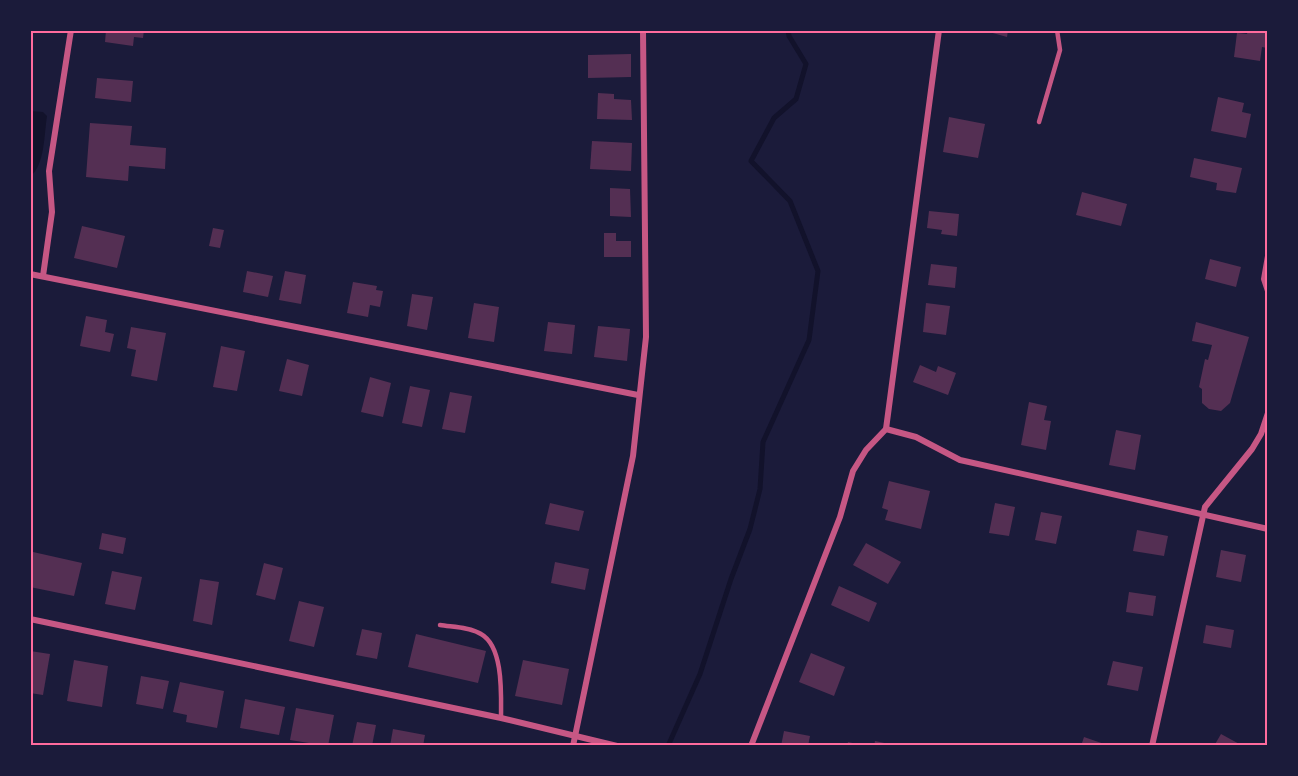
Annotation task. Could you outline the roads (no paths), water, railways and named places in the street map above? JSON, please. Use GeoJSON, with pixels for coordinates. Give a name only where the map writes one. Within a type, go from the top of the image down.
{"type":"FeatureCollection","features":[{"type":"Feature","properties":{"kind":"street"},"geometry":{"type":"LineString","coordinates":[[43,276],[52,212],[49,171],[71,30]]}},
{"type":"Feature","properties":{"kind":"street"},"geometry":{"type":"LineString","coordinates":[[573,746],[633,456],[646,337],[643,30]]}},
{"type":"Feature","properties":{"kind":"street"},"geometry":{"type":"LineString","coordinates":[[752,746],[840,517],[853,471],[866,450],[886,429],[939,30]]}},
{"type":"Feature","properties":{"kind":"street"},"geometry":{"type":"LineString","coordinates":[[1268,256],[1264,279],[1268,291]]}},
{"type":"Feature","properties":{"kind":"street"},"geometry":{"type":"LineString","coordinates":[[30,274],[638,395]]}},
{"type":"Feature","properties":{"kind":"street"},"geometry":{"type":"LineString","coordinates":[[1152,746],[1205,507],[1240,465],[1261,434],[1268,413]]}},
{"type":"Feature","properties":{"kind":"street"},"geometry":{"type":"LineString","coordinates":[[886,429],[916,437],[960,460],[1268,529]]}},
{"type":"Feature","properties":{"kind":"street"},"geometry":{"type":"LineString","coordinates":[[30,619],[501,718],[617,746]]}},
{"type":"Feature","properties":{"kind":"lane"},"geometry":{"type":"LineString","coordinates":[[1039,122],[1060,50],[1057,30]]}},
{"type":"Feature","properties":{"kind":"lane"},"geometry":{"type":"LineString","coordinates":[[440,625],[482,634],[490,643],[496,654],[500,672],[501,718]]}},
{"type":"Feature","properties":{"kind":"waterway"},"geometry":{"type":"LineString","coordinates":[[668,746],[700,674],[750,529],[760,489],[763,442],[809,340],[818,271],[790,201],[751,161],[774,118],[796,99],[806,64],[789,36],[788,30]]}}]}
